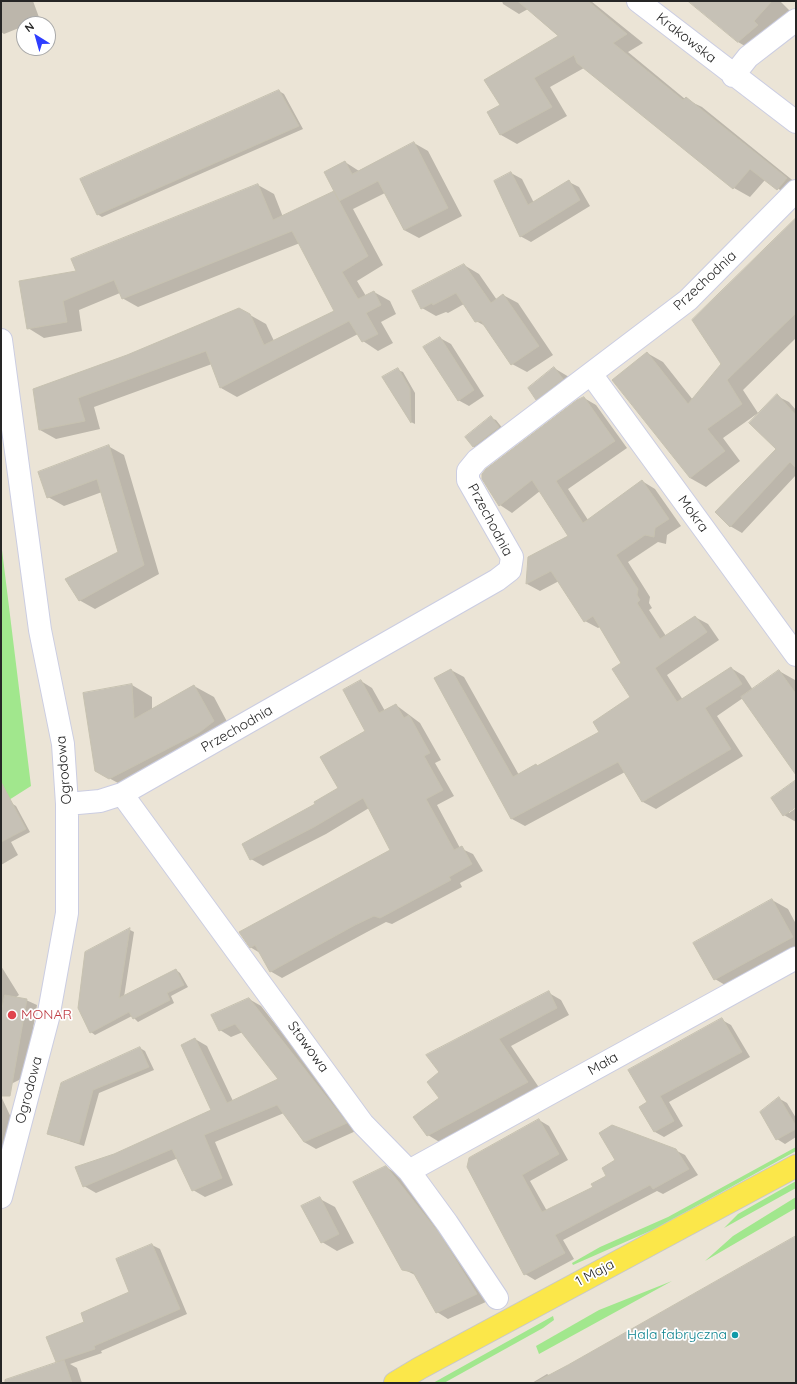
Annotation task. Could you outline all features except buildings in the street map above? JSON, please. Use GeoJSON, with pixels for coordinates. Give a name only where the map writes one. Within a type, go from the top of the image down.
{"type":"FeatureCollection","features":[{"type":"Feature","properties":{"kind":"main road","name":"1 Maja"},"geometry":{"type":"LineString","coordinates":[[395,1383],[454,1349],[796,1166]]}},
{"type":"Feature","properties":{"kind":"street","name":"Krakowska"},"geometry":{"type":"LineString","coordinates":[[638,1],[733,76],[796,122]]}},
{"type":"Feature","properties":{"kind":"street"},"geometry":{"type":"LineString","coordinates":[[733,76],[748,57],[796,20]]}},
{"type":"Feature","properties":{"kind":"street","name":"Przechodnia"},"geometry":{"type":"LineString","coordinates":[[67,804],[100,801],[122,794],[490,584],[510,570],[512,557],[468,480],[468,471],[477,460],[688,300],[796,191]]}},
{"type":"Feature","properties":{"kind":"street","name":"Ogrodowa"},"geometry":{"type":"LineString","coordinates":[[1,340],[40,630],[63,744],[67,804],[67,913],[48,1018],[1,1197]]}},
{"type":"Feature","properties":{"kind":"street","name":"Mokra"},"geometry":{"type":"LineString","coordinates":[[590,374],[796,655]]}},
{"type":"Feature","properties":{"kind":"street","name":"Stawowa"},"geometry":{"type":"LineString","coordinates":[[122,794],[363,1124],[409,1171],[448,1223],[497,1298]]}},
{"type":"Feature","properties":{"kind":"street","name":"Mała"},"geometry":{"type":"LineString","coordinates":[[409,1171],[796,958]]}},
{"type":"Feature","properties":{"kind":"green space"},"geometry":{"type":"Polygon","coordinates":[[[2,550],[31,786],[1,805],[1,551],[2,550]]]}},
{"type":"Feature","properties":{"kind":"green space"},"geometry":{"type":"Polygon","coordinates":[[[796,1147],[796,1151],[657,1228],[573,1265],[572,1263],[600,1247],[668,1217],[796,1147]]]}},
{"type":"Feature","properties":{"kind":"green space"},"geometry":{"type":"Polygon","coordinates":[[[796,1181],[796,1188],[724,1228],[738,1214],[796,1181]]]}},
{"type":"Feature","properties":{"kind":"green space"},"geometry":{"type":"Polygon","coordinates":[[[796,1197],[796,1208],[705,1261],[733,1236],[796,1197]]]}},
{"type":"Feature","properties":{"kind":"green space"},"geometry":{"type":"Polygon","coordinates":[[[672,1281],[539,1354],[536,1346],[599,1310],[672,1281]]]}},
{"type":"Feature","properties":{"kind":"green space"},"geometry":{"type":"Polygon","coordinates":[[[553,1316],[554,1320],[543,1328],[444,1383],[433,1383],[553,1316]]]}},
{"type":"Feature","properties":{"kind":"place","name":"MONAR"},"geometry":{"type":"Point","coordinates":[12,1015]}},
{"type":"Feature","properties":{"kind":"place","name":"Hala fabryczna"},"geometry":{"type":"Point","coordinates":[735,1335]}}]}
